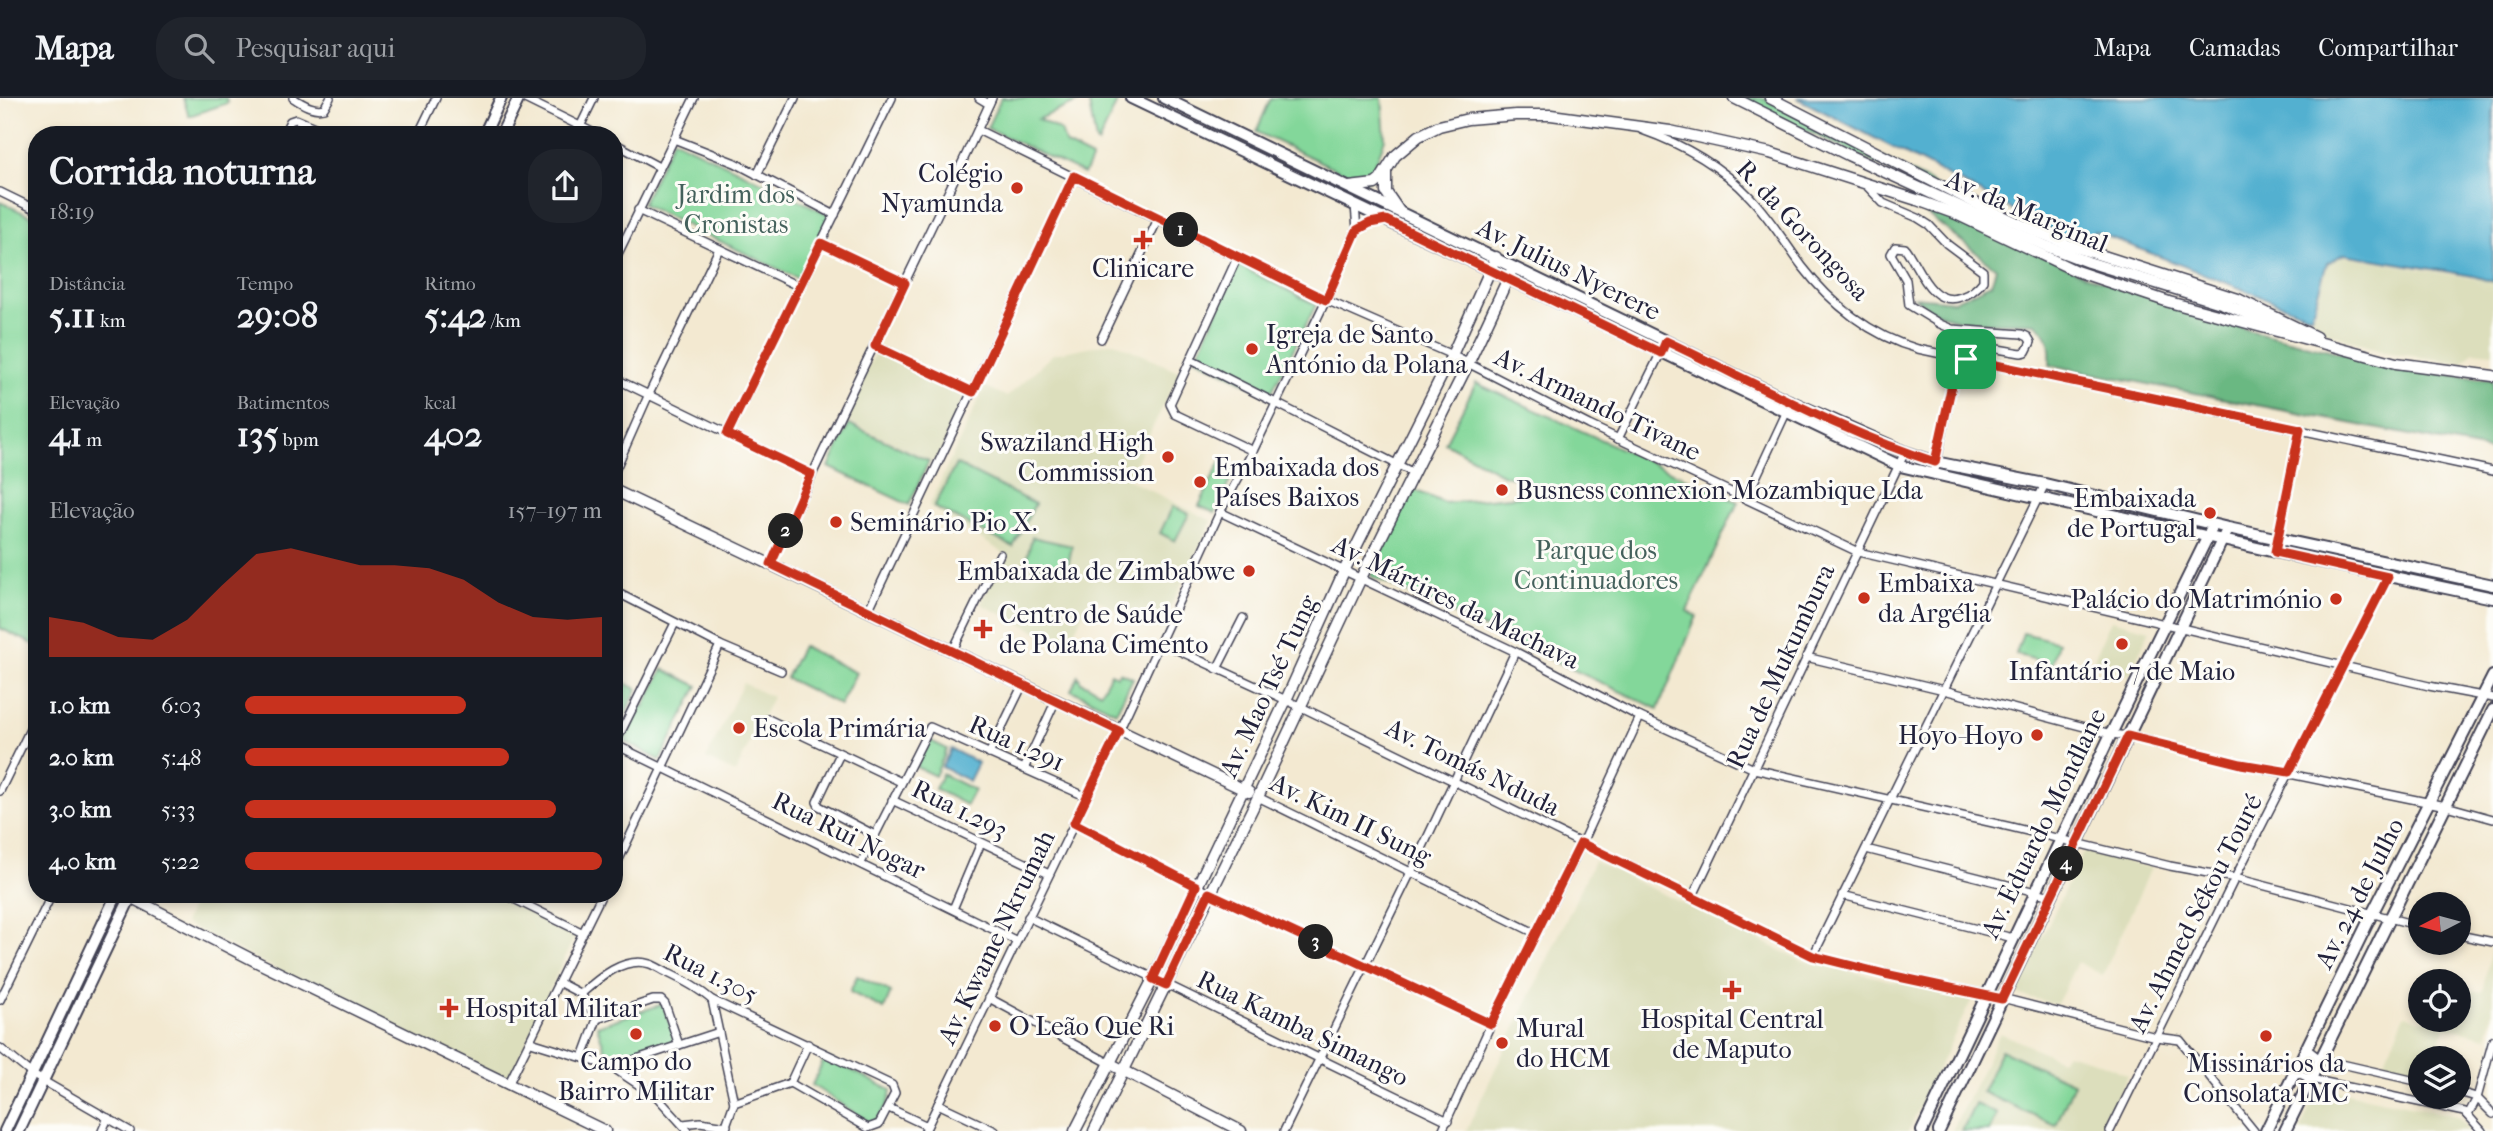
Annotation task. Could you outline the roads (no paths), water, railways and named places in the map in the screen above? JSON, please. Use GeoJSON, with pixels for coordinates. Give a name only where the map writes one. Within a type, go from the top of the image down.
{"type":"FeatureCollection","features":[{"type":"Feature","properties":{"kind":"main road"},"geometry":{"type":"LineString","coordinates":[[488,126],[501,98]]}},
{"type":"Feature","properties":{"kind":"main road"},"geometry":{"type":"LineString","coordinates":[[506,126],[521,98]]}},
{"type":"Feature","properties":{"kind":"main road","name":"Av. Julius Nyerere"},"geometry":{"type":"LineString","coordinates":[[1131,98],[1900,466],[2275,552],[2493,598]]}},
{"type":"Feature","properties":{"kind":"main road","name":"Av. Julius Nyerere"},"geometry":{"type":"LineString","coordinates":[[1164,98],[1787,400],[1905,452],[1935,462],[2045,484],[2228,528],[2493,585]]}},
{"type":"Feature","properties":{"kind":"main road","name":"Av. da Marginal"},"geometry":{"type":"LineString","coordinates":[[1734,98],[1891,175],[2067,255],[2184,291],[2255,316],[2312,341]]}},
{"type":"Feature","properties":{"kind":"main road","name":"Av. da Marginal"},"geometry":{"type":"LineString","coordinates":[[1770,98],[1983,207],[2050,237],[2238,299],[2332,346]]}},
{"type":"Feature","properties":{"kind":"main road","name":"Av. da Marginal"},"geometry":{"type":"LineString","coordinates":[[1386,171],[1407,143],[1430,130],[1448,123],[1516,115],[1551,115],[1619,123],[1720,140],[1813,165],[1956,214],[2076,271],[2154,298],[2416,367],[2493,376]]}},
{"type":"Feature","properties":{"kind":"main road"},"geometry":{"type":"LineString","coordinates":[[1222,141],[1228,129]]}},
{"type":"Feature","properties":{"kind":"main road"},"geometry":{"type":"LineString","coordinates":[[1349,187],[1375,184],[1386,171]]}},
{"type":"Feature","properties":{"kind":"main road"},"geometry":{"type":"LineString","coordinates":[[1386,171],[1386,192],[1399,211]]}},
{"type":"Feature","properties":{"kind":"main road"},"geometry":{"type":"LineString","coordinates":[[1889,191],[1891,175]]}},
{"type":"Feature","properties":{"kind":"main road"},"geometry":{"type":"LineString","coordinates":[[1322,189],[1327,177]]}},
{"type":"Feature","properties":{"kind":"main road"},"geometry":{"type":"LineString","coordinates":[[1407,231],[1414,218]]}},
{"type":"Feature","properties":{"kind":"main road","name":"Av. Mao Tsé Tung"},"geometry":{"type":"LineString","coordinates":[[1075,1131],[1153,979],[1286,700],[1345,569],[1452,355],[1496,257]]}},
{"type":"Feature","properties":{"kind":"main road","name":"Av. Mao Tsé Tung"},"geometry":{"type":"LineString","coordinates":[[1094,1131],[1258,797],[1412,472],[1468,364],[1513,266]]}},
{"type":"Feature","properties":{"kind":"main road"},"geometry":{"type":"LineString","coordinates":[[2154,298],[2201,286]]}},
{"type":"Feature","properties":{"kind":"main road","name":"Av. Kim II Sung"},"geometry":{"type":"LineString","coordinates":[[623,494],[1258,797]]}},
{"type":"Feature","properties":{"kind":"main road","name":"Av. Eduardo Mondlane"},"geometry":{"type":"LineString","coordinates":[[1922,1131],[2214,524]]}},
{"type":"Feature","properties":{"kind":"main road","name":"Av. Eduardo Mondlane"},"geometry":{"type":"LineString","coordinates":[[1939,1131],[2228,528]]}},
{"type":"Feature","properties":{"kind":"main road","name":"Av. 24 de Julho"},"geometry":{"type":"LineString","coordinates":[[2266,1131],[2372,914],[2488,697],[2493,676]]}},
{"type":"Feature","properties":{"kind":"main road","name":"Av. 24 de Julho"},"geometry":{"type":"LineString","coordinates":[[2312,1079],[2325,1060],[2389,919],[2493,710]]}},
{"type":"Feature","properties":{"kind":"main road"},"geometry":{"type":"LineString","coordinates":[[5,1131],[113,903]]}},
{"type":"Feature","properties":{"kind":"main road"},"geometry":{"type":"LineString","coordinates":[[19,1131],[128,903]]}},
{"type":"Feature","properties":{"kind":"main road"},"geometry":{"type":"LineString","coordinates":[[144,903],[259,964],[604,1131]]}},
{"type":"Feature","properties":{"kind":"main road"},"geometry":{"type":"LineString","coordinates":[[1109,1063],[1241,1131]]}},
{"type":"Feature","properties":{"kind":"main road"},"geometry":{"type":"LineString","coordinates":[[2286,1131],[2312,1079]]}},
{"type":"Feature","properties":{"kind":"street"},"geometry":{"type":"LineString","coordinates":[[293,98],[313,109],[324,108],[330,98]]}},
{"type":"Feature","properties":{"kind":"street"},"geometry":{"type":"LineString","coordinates":[[422,126],[436,98]]}},
{"type":"Feature","properties":{"kind":"street"},"geometry":{"type":"LineString","coordinates":[[521,98],[580,125],[594,98]]}},
{"type":"Feature","properties":{"kind":"street"},"geometry":{"type":"LineString","coordinates":[[623,242],[694,98]]}},
{"type":"Feature","properties":{"kind":"street"},"geometry":{"type":"LineString","coordinates":[[757,175],[795,98]]}},
{"type":"Feature","properties":{"kind":"street"},"geometry":{"type":"LineString","coordinates":[[727,434],[892,98]]}},
{"type":"Feature","properties":{"kind":"street"},"geometry":{"type":"LineString","coordinates":[[771,564],[811,474],[991,101],[979,98]]}},
{"type":"Feature","properties":{"kind":"street"},"geometry":{"type":"LineString","coordinates":[[288,126],[290,121],[296,119],[312,126]]}},
{"type":"Feature","properties":{"kind":"street","name":"R. da Gorongosa"},"geometry":{"type":"LineString","coordinates":[[1619,123],[1674,144],[1723,173],[1759,207],[1816,284],[1854,318],[1908,347],[2493,471]]}},
{"type":"Feature","properties":{"kind":"street","name":"Av. Armando Tivane"},"geometry":{"type":"LineString","coordinates":[[978,130],[1326,300],[1452,355],[1618,439],[1858,552],[1994,585]]}},
{"type":"Feature","properties":{"kind":"street"},"geometry":{"type":"LineString","coordinates":[[674,139],[757,175],[835,215]]}},
{"type":"Feature","properties":{"kind":"street"},"geometry":{"type":"LineString","coordinates":[[623,148],[659,167]]}},
{"type":"Feature","properties":{"kind":"street"},"geometry":{"type":"LineString","coordinates":[[868,611],[1074,176]]}},
{"type":"Feature","properties":{"kind":"street"},"geometry":{"type":"LineString","coordinates":[[1863,182],[1883,203],[1919,218],[1947,244],[1983,271],[1983,281],[1974,291],[1955,299],[1942,298],[1934,293],[1905,248],[1895,247],[1891,254],[1904,273],[1908,301],[1913,309],[1945,327],[2022,334],[2031,342],[2026,352],[2021,353],[1974,345],[1962,358],[1934,475]]}},
{"type":"Feature","properties":{"kind":"street"},"geometry":{"type":"LineString","coordinates":[[0,192],[28,206]]}},
{"type":"Feature","properties":{"kind":"street","name":"Av. Kwame Nkrumah"},"geometry":{"type":"LineString","coordinates":[[926,1128],[1119,731],[1220,512],[1253,451],[1326,300],[1357,230],[1355,205]]}},
{"type":"Feature","properties":{"kind":"street"},"geometry":{"type":"LineString","coordinates":[[638,210],[800,287]]}},
{"type":"Feature","properties":{"kind":"street"},"geometry":{"type":"LineString","coordinates":[[1101,339],[1158,219]]}},
{"type":"Feature","properties":{"kind":"street"},"geometry":{"type":"LineString","coordinates":[[1357,230],[1370,223],[1386,220]]}},
{"type":"Feature","properties":{"kind":"street"},"geometry":{"type":"LineString","coordinates":[[821,243],[905,283]]}},
{"type":"Feature","properties":{"kind":"street"},"geometry":{"type":"LineString","coordinates":[[623,453],[719,249]]}},
{"type":"Feature","properties":{"kind":"street"},"geometry":{"type":"LineString","coordinates":[[1238,256],[1170,404],[1175,414],[1253,451]]}},
{"type":"Feature","properties":{"kind":"street"},"geometry":{"type":"LineString","coordinates":[[1618,439],[1666,341]]}},
{"type":"Feature","properties":{"kind":"street"},"geometry":{"type":"LineString","coordinates":[[875,346],[973,392]]}},
{"type":"Feature","properties":{"kind":"street"},"geometry":{"type":"LineString","coordinates":[[1191,360],[1412,472]]}},
{"type":"Feature","properties":{"kind":"street"},"geometry":{"type":"LineString","coordinates":[[623,382],[811,474]]}},
{"type":"Feature","properties":{"kind":"street"},"geometry":{"type":"LineString","coordinates":[[1745,499],[1787,411]]}},
{"type":"Feature","properties":{"kind":"street"},"geometry":{"type":"LineString","coordinates":[[2275,552],[2300,429]]}},
{"type":"Feature","properties":{"kind":"street","name":"Rua de Mukumbura"},"geometry":{"type":"LineString","coordinates":[[1692,898],[1905,452]]}},
{"type":"Feature","properties":{"kind":"street"},"geometry":{"type":"LineString","coordinates":[[1813,956],[2045,484]]}},
{"type":"Feature","properties":{"kind":"street","name":"Av. Mártires da Machava"},"geometry":{"type":"LineString","coordinates":[[1220,512],[1345,569],[1637,715],[1755,769],[1889,800]]}},
{"type":"Feature","properties":{"kind":"street"},"geometry":{"type":"LineString","coordinates":[[953,650],[1000,554]]}},
{"type":"Feature","properties":{"kind":"street","name":"Av. Ahmed Sékou Touré"},"geometry":{"type":"LineString","coordinates":[[2110,1131],[2394,564]]}},
{"type":"Feature","properties":{"kind":"street"},"geometry":{"type":"LineString","coordinates":[[1994,585],[2181,626],[2428,686],[2488,697]]}},
{"type":"Feature","properties":{"kind":"street"},"geometry":{"type":"LineString","coordinates":[[623,597],[720,645],[781,671]]}},
{"type":"Feature","properties":{"kind":"street"},"geometry":{"type":"LineString","coordinates":[[1217,669],[1243,618]]}},
{"type":"Feature","properties":{"kind":"street"},"geometry":{"type":"LineString","coordinates":[[623,728],[675,623]]}},
{"type":"Feature","properties":{"kind":"street","name":"Av. Tomás Nduda"},"geometry":{"type":"LineString","coordinates":[[1160,642],[1300,706],[1813,956],[2156,1037],[2176,1039],[2183,1044],[2254,1131]]}},
{"type":"Feature","properties":{"kind":"street"},"geometry":{"type":"LineString","coordinates":[[623,845],[720,645]]}},
{"type":"Feature","properties":{"kind":"street"},"geometry":{"type":"LineString","coordinates":[[1284,1131],[1515,652]]}},
{"type":"Feature","properties":{"kind":"street"},"geometry":{"type":"LineString","coordinates":[[1806,657],[2111,734],[2446,806],[2493,819]]}},
{"type":"Feature","properties":{"kind":"street"},"geometry":{"type":"LineString","coordinates":[[989,754],[1023,684]]}},
{"type":"Feature","properties":{"kind":"street"},"geometry":{"type":"LineString","coordinates":[[1024,769],[1056,700]]}},
{"type":"Feature","properties":{"kind":"street"},"geometry":{"type":"LineString","coordinates":[[1442,1131],[1634,730],[1637,715]]}},
{"type":"Feature","properties":{"kind":"street"},"geometry":{"type":"LineString","coordinates":[[768,719],[901,782],[861,863]]}},
{"type":"Feature","properties":{"kind":"street","name":"Rua 1.291"},"geometry":{"type":"LineString","coordinates":[[901,782],[930,727],[1087,797]]}},
{"type":"Feature","properties":{"kind":"street"},"geometry":{"type":"LineString","coordinates":[[0,792],[28,734]]}},
{"type":"Feature","properties":{"kind":"street","name":"Rua Rui Nogar"},"geometry":{"type":"LineString","coordinates":[[623,748],[1017,942]]}},
{"type":"Feature","properties":{"kind":"street"},"geometry":{"type":"LineString","coordinates":[[840,754],[817,802],[819,807],[875,835]]}},
{"type":"Feature","properties":{"kind":"street","name":"Av. Kim II Sung"},"geometry":{"type":"LineString","coordinates":[[1258,797],[1537,934]]}},
{"type":"Feature","properties":{"kind":"street","name":"Rua 1.293"},"geometry":{"type":"LineString","coordinates":[[892,800],[1049,874]]}},
{"type":"Feature","properties":{"kind":"street"},"geometry":{"type":"LineString","coordinates":[[1889,800],[2075,845],[2235,878],[2408,923]]}},
{"type":"Feature","properties":{"kind":"street"},"geometry":{"type":"LineString","coordinates":[[1074,823],[1209,893],[1491,1024]]}},
{"type":"Feature","properties":{"kind":"street"},"geometry":{"type":"LineString","coordinates":[[953,909],[981,843]]}},
{"type":"Feature","properties":{"kind":"street"},"geometry":{"type":"LineString","coordinates":[[1867,849],[2051,896]]}},
{"type":"Feature","properties":{"kind":"street"},"geometry":{"type":"LineString","coordinates":[[1842,895],[2013,938]]}},
{"type":"Feature","properties":{"kind":"street"},"geometry":{"type":"LineString","coordinates":[[0,1000],[48,903]]}},
{"type":"Feature","properties":{"kind":"street"},"geometry":{"type":"LineString","coordinates":[[522,903],[583,933]]}},
{"type":"Feature","properties":{"kind":"street"},"geometry":{"type":"LineString","coordinates":[[508,1085],[598,903]]}},
{"type":"Feature","properties":{"kind":"street","name":"Rua Kamba Simango"},"geometry":{"type":"LineString","coordinates":[[1028,918],[1448,1121]]}},
{"type":"Feature","properties":{"kind":"street"},"geometry":{"type":"LineString","coordinates":[[2471,937],[2493,942]]}},
{"type":"Feature","properties":{"kind":"street","name":"Rua 1.305"},"geometry":{"type":"LineString","coordinates":[[581,994],[600,978],[622,966],[649,964],[695,986],[712,1000],[892,1085],[895,1093],[889,1108]]}},
{"type":"Feature","properties":{"kind":"street"},"geometry":{"type":"LineString","coordinates":[[560,983],[581,994],[597,1019]]}},
{"type":"Feature","properties":{"kind":"street"},"geometry":{"type":"LineString","coordinates":[[989,998],[1109,1063]]}},
{"type":"Feature","properties":{"kind":"street"},"geometry":{"type":"LineString","coordinates":[[597,1019],[653,999],[661,1000],[665,1004],[679,1045]]}},
{"type":"Feature","properties":{"kind":"street"},"geometry":{"type":"LineString","coordinates":[[683,1124],[700,1122],[726,1129],[734,1102],[712,1000]]}},
{"type":"Feature","properties":{"kind":"street"},"geometry":{"type":"LineString","coordinates":[[583,1057],[597,1019]]}},
{"type":"Feature","properties":{"kind":"street"},"geometry":{"type":"LineString","coordinates":[[612,1067],[719,1032]]}},
{"type":"Feature","properties":{"kind":"street"},"geometry":{"type":"LineString","coordinates":[[2468,1115],[2477,1098],[2493,1040]]}},
{"type":"Feature","properties":{"kind":"street"},"geometry":{"type":"LineString","coordinates":[[531,1042],[612,1067],[657,1097],[688,1131]]}},
{"type":"Feature","properties":{"kind":"street"},"geometry":{"type":"LineString","coordinates":[[734,1102],[790,1083],[808,1044]]}},
{"type":"Feature","properties":{"kind":"street"},"geometry":{"type":"LineString","coordinates":[[0,1048],[33,1075],[130,1131]]}},
{"type":"Feature","properties":{"kind":"street"},"geometry":{"type":"LineString","coordinates":[[2307,1049],[2325,1060],[2408,1079]]}},
{"type":"Feature","properties":{"kind":"street"},"geometry":{"type":"LineString","coordinates":[[2296,1072],[2312,1079],[2465,1112],[2482,1131]]}},
{"type":"Feature","properties":{"kind":"street"},"geometry":{"type":"LineString","coordinates":[[790,1083],[869,1128],[879,1124],[889,1108],[926,1128]]}},
{"type":"Feature","properties":{"kind":"street"},"geometry":{"type":"LineString","coordinates":[[2471,1096],[2477,1098],[2493,1114]]}},
{"type":"Feature","properties":{"kind":"street"},"geometry":{"type":"LineString","coordinates":[[938,1104],[995,1131]]}},
{"type":"Feature","properties":{"kind":"street"},"geometry":{"type":"LineString","coordinates":[[102,1131],[108,1118]]}},
{"type":"Feature","properties":{"kind":"water"},"geometry":{"type":"Polygon","coordinates":[[[1797,98],[2493,98],[2493,282],[2473,276],[2344,254],[2327,263],[2311,316],[2094,231],[2088,244],[2082,245],[1797,98]]]}},
{"type":"Feature","properties":{"kind":"water"},"geometry":{"type":"Polygon","coordinates":[[[951,749],[978,763],[969,781],[942,767],[951,749]]]}},
{"type":"Feature","properties":{"kind":"place","name":"Colégio Nyamunda"},"geometry":{"type":"Point","coordinates":[1017,188]}},
{"type":"Feature","properties":{"kind":"place","name":"Clinicare"},"geometry":{"type":"Point","coordinates":[1143,240]}},
{"type":"Feature","properties":{"kind":"place","name":"Igreja de Santo António da Polana"},"geometry":{"type":"Point","coordinates":[1252,349]}},
{"type":"Feature","properties":{"kind":"place","name":"Swaziland High Commission"},"geometry":{"type":"Point","coordinates":[1168,457]}},
{"type":"Feature","properties":{"kind":"place","name":"Embaixada dos Países Baixos"},"geometry":{"type":"Point","coordinates":[1200,482]}},
{"type":"Feature","properties":{"kind":"place","name":"Busness connexion Mozambique Lda"},"geometry":{"type":"Point","coordinates":[1502,490]}},
{"type":"Feature","properties":{"kind":"place","name":"Embaixada de Portugal"},"geometry":{"type":"Point","coordinates":[2210,513]}},
{"type":"Feature","properties":{"kind":"place","name":"Seminário Pio X."},"geometry":{"type":"Point","coordinates":[836,522]}},
{"type":"Feature","properties":{"kind":"place","name":"Embaixada de Zimbabwe"},"geometry":{"type":"Point","coordinates":[1249,571]}},
{"type":"Feature","properties":{"kind":"place","name":"Embaixa da Argélia"},"geometry":{"type":"Point","coordinates":[1864,598]}},
{"type":"Feature","properties":{"kind":"place","name":"Palácio do Matrimónio"},"geometry":{"type":"Point","coordinates":[2336,599]}},
{"type":"Feature","properties":{"kind":"place","name":"Centro de Saúde de Polana Cimento"},"geometry":{"type":"Point","coordinates":[983,629]}},
{"type":"Feature","properties":{"kind":"place","name":"Infantário 7 de Maio"},"geometry":{"type":"Point","coordinates":[2122,644]}},
{"type":"Feature","properties":{"kind":"place","name":"Escola Primária"},"geometry":{"type":"Point","coordinates":[739,728]}},
{"type":"Feature","properties":{"kind":"place","name":"Hoyo-Hoyo"},"geometry":{"type":"Point","coordinates":[2037,735]}},
{"type":"Feature","properties":{"kind":"place","name":"Hospital Central de Maputo"},"geometry":{"type":"Point","coordinates":[1732,990]}},
{"type":"Feature","properties":{"kind":"place","name":"Hospital Militar"},"geometry":{"type":"Point","coordinates":[449,1008]}},
{"type":"Feature","properties":{"kind":"place","name":"O Leão Que Ri"},"geometry":{"type":"Point","coordinates":[995,1026]}},
{"type":"Feature","properties":{"kind":"place","name":"Campo do Bairro Militar"},"geometry":{"type":"Point","coordinates":[636,1034]}},
{"type":"Feature","properties":{"kind":"place","name":"Missinários da Consolata IMC"},"geometry":{"type":"Point","coordinates":[2266,1036]}},
{"type":"Feature","properties":{"kind":"place","name":"Mural do HCM"},"geometry":{"type":"Point","coordinates":[1502,1043]}},
{"type":"Feature","properties":{"kind":"park label","name":"Jardim dos Cronistas"},"geometry":{"type":"Point","coordinates":[736,209]}},
{"type":"Feature","properties":{"kind":"park label","name":"Parque dos Continuadores"},"geometry":{"type":"Point","coordinates":[1596,565]}}]}
